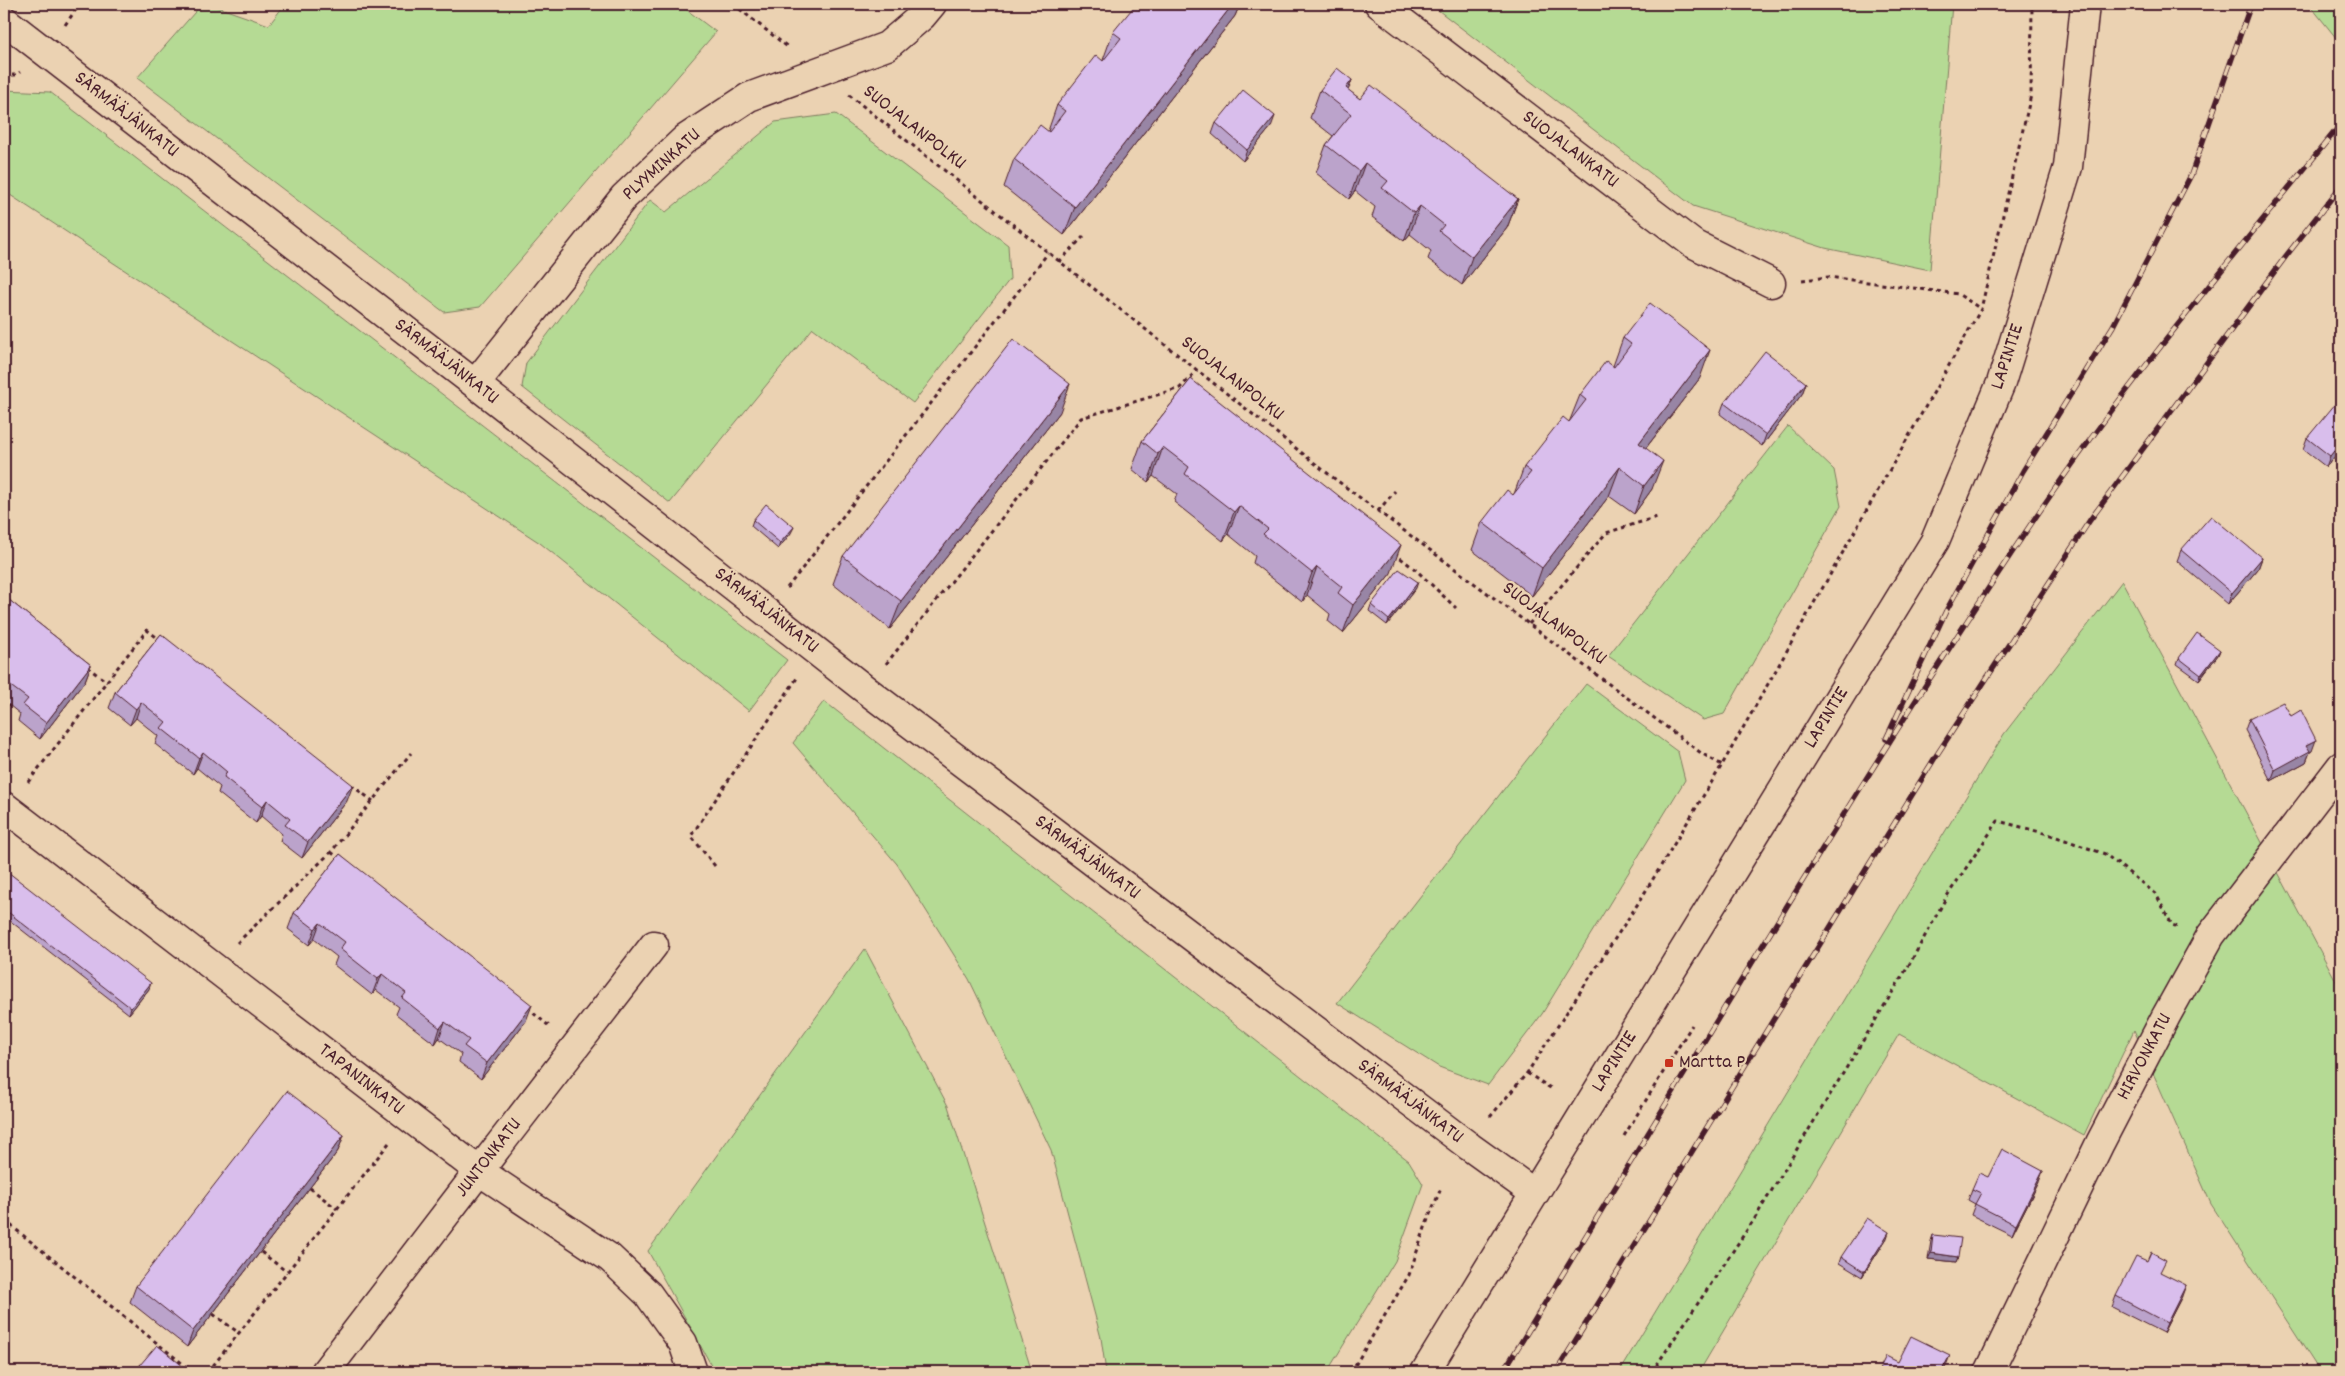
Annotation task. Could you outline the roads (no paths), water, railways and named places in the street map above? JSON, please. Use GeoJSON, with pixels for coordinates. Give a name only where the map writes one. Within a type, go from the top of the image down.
{"type":"FeatureCollection","features":[{"type":"Feature","properties":{"kind":"street","name":"PLYYMINKATU"},"geometry":{"type":"LineString","coordinates":[[475,384],[624,197],[685,139],[749,97],[817,70],[887,46],[922,16],[932,4]]}},
{"type":"Feature","properties":{"kind":"street","name":"SUOJALANKATU"},"geometry":{"type":"LineString","coordinates":[[1379,4],[1692,243],[1771,283]]}},
{"type":"Feature","properties":{"kind":"street","name":"LAPINTIE"},"geometry":{"type":"LineString","coordinates":[[1425,1372],[1935,541],[2001,383],[2068,166],[2085,4]]}},
{"type":"Feature","properties":{"kind":"street","name":"SÄRMÄÄJÄNKATU"},"geometry":{"type":"LineString","coordinates":[[4,20],[475,384],[866,690],[1470,1147],[1534,1193]]}},
{"type":"Feature","properties":{"kind":"street","name":"HIRVONKATU"},"geometry":{"type":"LineString","coordinates":[[1989,1372],[2100,1142],[2211,935],[2322,788],[2341,766]]}},
{"type":"Feature","properties":{"kind":"street","name":"TAPANINKATU"},"geometry":{"type":"LineString","coordinates":[[6,807],[478,1171],[610,1258],[648,1294],[683,1343],[693,1372]]}},
{"type":"Feature","properties":{"kind":"street","name":"JUNTONKATU"},"geometry":{"type":"LineString","coordinates":[[325,1372],[654,945]]}},
{"type":"Feature","properties":{"kind":"railway"},"geometry":{"type":"LineString","coordinates":[[1886,739],[1946,611],[2023,471],[2113,326],[2191,175],[2251,4]]}},
{"type":"Feature","properties":{"kind":"railway"},"geometry":{"type":"LineString","coordinates":[[1503,1372],[1831,835],[2035,518],[2107,416],[2145,367],[2341,124]]}},
{"type":"Feature","properties":{"kind":"railway"},"geometry":{"type":"LineString","coordinates":[[1556,1372],[1936,756],[2090,520],[2286,256],[2341,186]]}},
{"type":"Feature","properties":{"kind":"place","name":"Martta P"},"geometry":{"type":"Point","coordinates":[1669,1063]}}]}
